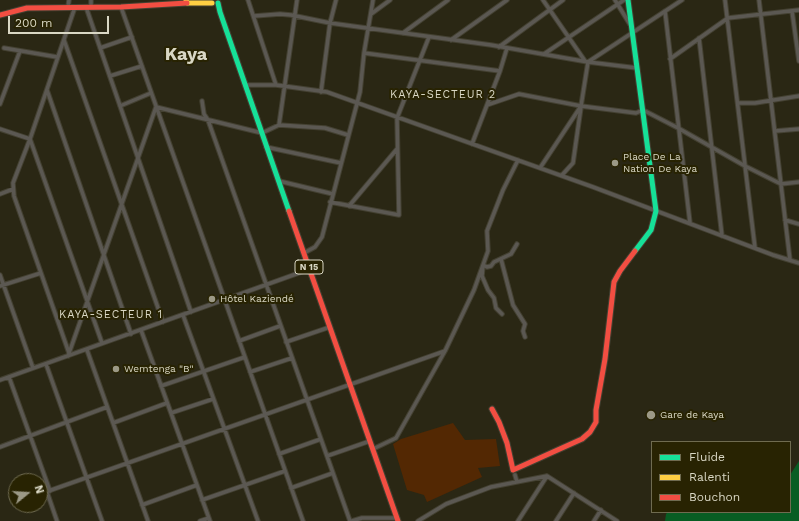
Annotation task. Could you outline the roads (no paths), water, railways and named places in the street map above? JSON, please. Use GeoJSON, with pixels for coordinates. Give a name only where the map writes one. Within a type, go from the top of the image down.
{"type":"FeatureCollection","features":[{"type":"Feature","properties":{"kind":"main road"},"geometry":{"type":"LineString","coordinates":[[492,409],[500,422],[513,470],[582,439],[590,432],[596,422],[596,410],[605,359],[614,282],[620,271],[652,230],[656,211],[628,0]]}},
{"type":"Feature","properties":{"kind":"main road"},"geometry":{"type":"LineString","coordinates":[[0,15],[22,9],[121,7],[186,1]]}},
{"type":"Feature","properties":{"kind":"main road","name":"N 15"},"geometry":{"type":"LineString","coordinates":[[186,1],[214,2],[220,12],[397,519]]}},
{"type":"Feature","properties":{"kind":"street"},"geometry":{"type":"LineString","coordinates":[[68,7],[69,0]]}},
{"type":"Feature","properties":{"kind":"street"},"geometry":{"type":"LineString","coordinates":[[91,0],[89,7],[100,48],[191,312]]}},
{"type":"Feature","properties":{"kind":"street"},"geometry":{"type":"LineString","coordinates":[[248,0],[276,84]]}},
{"type":"Feature","properties":{"kind":"street"},"geometry":{"type":"LineString","coordinates":[[279,125],[297,0]]}},
{"type":"Feature","properties":{"kind":"street"},"geometry":{"type":"LineString","coordinates":[[321,92],[330,23],[336,0]]}},
{"type":"Feature","properties":{"kind":"street"},"geometry":{"type":"LineString","coordinates":[[304,253],[315,247],[322,236],[360,92],[364,53],[373,0]]}},
{"type":"Feature","properties":{"kind":"street"},"geometry":{"type":"LineString","coordinates":[[371,14],[390,0]]}},
{"type":"Feature","properties":{"kind":"street"},"geometry":{"type":"LineString","coordinates":[[402,33],[448,0]]}},
{"type":"Feature","properties":{"kind":"street"},"geometry":{"type":"LineString","coordinates":[[451,40],[507,0]]}},
{"type":"Feature","properties":{"kind":"street"},"geometry":{"type":"LineString","coordinates":[[543,0],[587,61],[573,163],[562,175]]}},
{"type":"Feature","properties":{"kind":"street"},"geometry":{"type":"LineString","coordinates":[[499,47],[563,0]]}},
{"type":"Feature","properties":{"kind":"street"},"geometry":{"type":"LineString","coordinates":[[615,0],[632,30]]}},
{"type":"Feature","properties":{"kind":"street"},"geometry":{"type":"LineString","coordinates":[[544,54],[624,0]]}},
{"type":"Feature","properties":{"kind":"street"},"geometry":{"type":"LineString","coordinates":[[587,61],[632,30],[682,0]]}},
{"type":"Feature","properties":{"kind":"street"},"geometry":{"type":"LineString","coordinates":[[725,0],[755,248]]}},
{"type":"Feature","properties":{"kind":"street"},"geometry":{"type":"LineString","coordinates":[[759,0],[790,260]]}},
{"type":"Feature","properties":{"kind":"street"},"geometry":{"type":"LineString","coordinates":[[68,354],[14,196],[13,183],[30,139],[75,7]]}},
{"type":"Feature","properties":{"kind":"street"},"geometry":{"type":"LineString","coordinates":[[121,7],[303,521]]}},
{"type":"Feature","properties":{"kind":"street"},"geometry":{"type":"LineString","coordinates":[[670,59],[728,18],[799,10]]}},
{"type":"Feature","properties":{"kind":"street"},"geometry":{"type":"LineString","coordinates":[[665,11],[690,224]]}},
{"type":"Feature","properties":{"kind":"street"},"geometry":{"type":"LineString","coordinates":[[792,11],[799,61]]}},
{"type":"Feature","properties":{"kind":"street"},"geometry":{"type":"LineString","coordinates":[[254,16],[280,14],[295,16],[330,23],[637,68]]}},
{"type":"Feature","properties":{"kind":"street"},"geometry":{"type":"LineString","coordinates":[[100,48],[132,37]]}},
{"type":"Feature","properties":{"kind":"street"},"geometry":{"type":"LineString","coordinates":[[330,202],[399,216],[397,118],[429,37]]}},
{"type":"Feature","properties":{"kind":"street"},"geometry":{"type":"LineString","coordinates":[[699,38],[722,236]]}},
{"type":"Feature","properties":{"kind":"street"},"geometry":{"type":"LineString","coordinates":[[64,40],[163,322]]}},
{"type":"Feature","properties":{"kind":"street"},"geometry":{"type":"LineString","coordinates":[[4,48],[58,58]]}},
{"type":"Feature","properties":{"kind":"street"},"geometry":{"type":"LineString","coordinates":[[472,144],[500,71],[507,48]]}},
{"type":"Feature","properties":{"kind":"street"},"geometry":{"type":"LineString","coordinates":[[0,104],[20,51]]}},
{"type":"Feature","properties":{"kind":"street"},"geometry":{"type":"LineString","coordinates":[[364,53],[500,71]]}},
{"type":"Feature","properties":{"kind":"street"},"geometry":{"type":"LineString","coordinates":[[110,76],[142,66]]}},
{"type":"Feature","properties":{"kind":"street"},"geometry":{"type":"LineString","coordinates":[[244,84],[276,84],[327,92],[799,263]]}},
{"type":"Feature","properties":{"kind":"street"},"geometry":{"type":"LineString","coordinates":[[46,89],[131,334]]}},
{"type":"Feature","properties":{"kind":"street"},"geometry":{"type":"LineString","coordinates":[[120,106],[151,93]]}},
{"type":"Feature","properties":{"kind":"street"},"geometry":{"type":"LineString","coordinates":[[487,105],[519,94],[581,106],[636,113],[643,110],[781,184],[799,182]]}},
{"type":"Feature","properties":{"kind":"street"},"geometry":{"type":"LineString","coordinates":[[738,103],[755,103],[799,96]]}},
{"type":"Feature","properties":{"kind":"street"},"geometry":{"type":"LineString","coordinates":[[202,101],[204,114],[208,120],[267,285],[280,326],[351,521],[362,518],[397,519]]}},
{"type":"Feature","properties":{"kind":"street"},"geometry":{"type":"LineString","coordinates":[[540,168],[581,106]]}},
{"type":"Feature","properties":{"kind":"street"},"geometry":{"type":"LineString","coordinates":[[156,107],[262,133],[279,125],[325,128],[348,135]]}},
{"type":"Feature","properties":{"kind":"street"},"geometry":{"type":"LineString","coordinates":[[68,354],[156,107]]}},
{"type":"Feature","properties":{"kind":"street"},"geometry":{"type":"LineString","coordinates":[[0,129],[30,139]]}},
{"type":"Feature","properties":{"kind":"street"},"geometry":{"type":"LineString","coordinates":[[775,131],[799,129]]}},
{"type":"Feature","properties":{"kind":"street"},"geometry":{"type":"LineString","coordinates":[[30,139],[102,343]]}},
{"type":"Feature","properties":{"kind":"street"},"geometry":{"type":"LineString","coordinates":[[266,147],[341,163]]}},
{"type":"Feature","properties":{"kind":"street"},"geometry":{"type":"LineString","coordinates":[[349,206],[398,148]]}},
{"type":"Feature","properties":{"kind":"street"},"geometry":{"type":"LineString","coordinates":[[373,449],[396,438],[445,351],[474,290],[488,251],[487,231],[503,190],[518,160]]}},
{"type":"Feature","properties":{"kind":"street"},"geometry":{"type":"LineString","coordinates":[[279,181],[333,194]]}},
{"type":"Feature","properties":{"kind":"street"},"geometry":{"type":"LineString","coordinates":[[0,194],[13,189]]}},
{"type":"Feature","properties":{"kind":"street"},"geometry":{"type":"LineString","coordinates":[[785,220],[799,224]]}},
{"type":"Feature","properties":{"kind":"street"},"geometry":{"type":"LineString","coordinates":[[483,265],[487,267],[491,266],[494,262],[511,254],[517,244]]}},
{"type":"Feature","properties":{"kind":"street"},"geometry":{"type":"LineString","coordinates":[[502,258],[513,305],[525,324],[523,331],[525,337]]}},
{"type":"Feature","properties":{"kind":"street"},"geometry":{"type":"LineString","coordinates":[[483,265],[482,276],[488,290],[494,298],[496,308],[502,314]]}},
{"type":"Feature","properties":{"kind":"street"},"geometry":{"type":"LineString","coordinates":[[0,380],[46,364],[68,354],[87,350],[102,343],[310,270]]}},
{"type":"Feature","properties":{"kind":"street"},"geometry":{"type":"LineString","coordinates":[[2,286],[41,273]]}},
{"type":"Feature","properties":{"kind":"street"},"geometry":{"type":"LineString","coordinates":[[0,275],[2,286],[33,368]]}},
{"type":"Feature","properties":{"kind":"street"},"geometry":{"type":"LineString","coordinates":[[183,315],[258,521]]}},
{"type":"Feature","properties":{"kind":"street"},"geometry":{"type":"LineString","coordinates":[[239,341],[280,326]]}},
{"type":"Feature","properties":{"kind":"street"},"geometry":{"type":"LineString","coordinates":[[286,342],[330,327]]}},
{"type":"Feature","properties":{"kind":"street"},"geometry":{"type":"LineString","coordinates":[[141,330],[209,519],[200,521]]}},
{"type":"Feature","properties":{"kind":"street"},"geometry":{"type":"LineString","coordinates":[[87,350],[148,521]]}},
{"type":"Feature","properties":{"kind":"street"},"geometry":{"type":"LineString","coordinates":[[57,521],[48,491],[351,386],[445,351]]}},
{"type":"Feature","properties":{"kind":"street"},"geometry":{"type":"LineString","coordinates":[[161,386],[245,357]]}},
{"type":"Feature","properties":{"kind":"street"},"geometry":{"type":"LineString","coordinates":[[250,372],[292,358]]}},
{"type":"Feature","properties":{"kind":"street"},"geometry":{"type":"LineString","coordinates":[[46,364],[102,521]]}},
{"type":"Feature","properties":{"kind":"street"},"geometry":{"type":"LineString","coordinates":[[9,377],[42,473]]}},
{"type":"Feature","properties":{"kind":"street"},"geometry":{"type":"LineString","coordinates":[[171,413],[213,399]]}},
{"type":"Feature","properties":{"kind":"street"},"geometry":{"type":"LineString","coordinates":[[113,423],[167,403]]}},
{"type":"Feature","properties":{"kind":"street"},"geometry":{"type":"LineString","coordinates":[[0,446],[107,407]]}},
{"type":"Feature","properties":{"kind":"street"},"geometry":{"type":"LineString","coordinates":[[279,454],[321,439]]}},
{"type":"Feature","properties":{"kind":"street"},"geometry":{"type":"LineString","coordinates":[[327,456],[370,441]]}},
{"type":"Feature","properties":{"kind":"street"},"geometry":{"type":"LineString","coordinates":[[202,500],[285,471]]}},
{"type":"Feature","properties":{"kind":"street"},"geometry":{"type":"LineString","coordinates":[[291,488],[333,473]]}},
{"type":"Feature","properties":{"kind":"street"},"geometry":{"type":"LineString","coordinates":[[515,475],[517,482]]}},
{"type":"Feature","properties":{"kind":"street"},"geometry":{"type":"LineString","coordinates":[[518,521],[548,476]]}},
{"type":"Feature","properties":{"kind":"street"},"geometry":{"type":"LineString","coordinates":[[418,521],[446,504],[492,487],[548,476],[617,521]]}},
{"type":"Feature","properties":{"kind":"street"},"geometry":{"type":"LineString","coordinates":[[142,505],[197,485]]}},
{"type":"Feature","properties":{"kind":"street"},"geometry":{"type":"LineString","coordinates":[[556,521],[574,493]]}},
{"type":"Feature","properties":{"kind":"street"},"geometry":{"type":"LineString","coordinates":[[594,521],[601,510]]}},
{"type":"Feature","properties":{"kind":"street"},"geometry":{"type":"LineString","coordinates":[[388,521],[397,519]]}},
{"type":"Feature","properties":{"kind":"place","name":"Place De La Nation De Kaya"},"geometry":{"type":"Point","coordinates":[615,163]}},
{"type":"Feature","properties":{"kind":"place","name":"Hôtel Kaziendé"},"geometry":{"type":"Point","coordinates":[212,299]}},
{"type":"Feature","properties":{"kind":"place","name":"Wemtenga \"B\""},"geometry":{"type":"Point","coordinates":[116,369]}},
{"type":"Feature","properties":{"kind":"place","name":"Gare de Kaya"},"geometry":{"type":"Point","coordinates":[651,415]}},
{"type":"Feature","properties":{"kind":"district","name":"Kaya"},"geometry":{"type":"Point","coordinates":[186,55]}},
{"type":"Feature","properties":{"kind":"district","name":"KAYA-SECTEUR 2"},"geometry":{"type":"Point","coordinates":[443,95]}},
{"type":"Feature","properties":{"kind":"district","name":"KAYA-SECTEUR 1"},"geometry":{"type":"Point","coordinates":[111,315]}}]}
